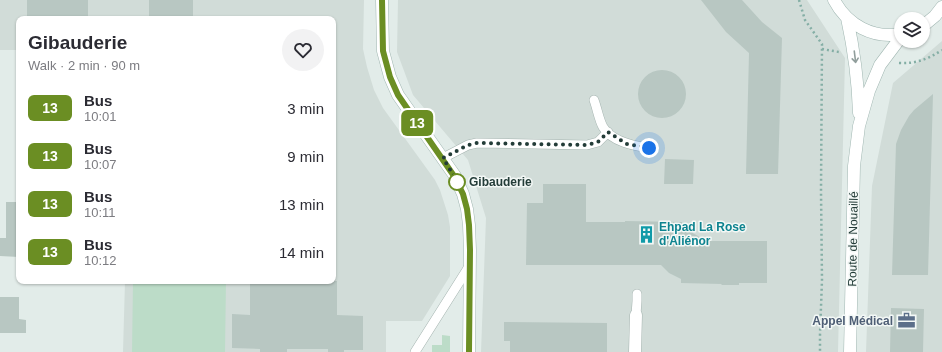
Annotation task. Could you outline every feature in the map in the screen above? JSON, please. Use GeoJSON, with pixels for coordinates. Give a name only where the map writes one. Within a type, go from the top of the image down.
{"type":"FeatureCollection","features":[{"type":"Feature","properties":{"kind":"street"},"geometry":{"type":"LineString","coordinates":[[382,0],[383,51],[390,77],[398,95],[454,176],[463,194],[467,209],[470,265],[469,352]]}},
{"type":"Feature","properties":{"kind":"street"},"geometry":{"type":"LineString","coordinates":[[834,0],[838,8],[857,26],[875,34],[894,35]]}},
{"type":"Feature","properties":{"kind":"street"},"geometry":{"type":"LineString","coordinates":[[930,20],[942,7]]}},
{"type":"Feature","properties":{"kind":"street","name":"Route de Nouaillé"},"geometry":{"type":"LineString","coordinates":[[847,18],[854,47],[858,85],[859,126],[854,166],[850,352]]}},
{"type":"Feature","properties":{"kind":"street","name":"Route de Nouaillé"},"geometry":{"type":"LineString","coordinates":[[859,126],[869,91],[880,65],[894,45]]}},
{"type":"Feature","properties":{"kind":"street"},"geometry":{"type":"LineString","coordinates":[[635,352],[636,315]]}},
{"type":"Feature","properties":{"kind":"lane"},"geometry":{"type":"LineString","coordinates":[[594,100],[603,126],[608,132],[627,144],[649,148]]}},
{"type":"Feature","properties":{"kind":"lane"},"geometry":{"type":"LineString","coordinates":[[443,158],[468,145],[477,143],[587,145],[598,142],[608,132]]}},
{"type":"Feature","properties":{"kind":"lane"},"geometry":{"type":"LineString","coordinates":[[415,352],[470,265]]}},
{"type":"Feature","properties":{"kind":"lane"},"geometry":{"type":"LineString","coordinates":[[636,315],[638,301],[637,294]]}},
{"type":"Feature","properties":{"kind":"path"},"geometry":{"type":"LineString","coordinates":[[799,0],[804,20],[822,44],[822,280],[820,352]]}},
{"type":"Feature","properties":{"kind":"shaded area"},"geometry":{"type":"Polygon","coordinates":[[[0,0],[364,0],[363,49],[374,90],[383,108],[435,180],[440,190],[448,215],[450,227],[450,276],[422,321],[386,321],[386,352],[123,352],[125,284],[336,284],[336,16],[16,16],[16,50],[0,50],[0,0]]]}},
{"type":"Feature","properties":{"kind":"shaded area"},"geometry":{"type":"Polygon","coordinates":[[[398,0],[807,0],[845,58],[838,352],[481,352],[486,218],[468,160],[413,95],[397,52],[398,0]]]}},
{"type":"Feature","properties":{"kind":"shaded area"},"geometry":{"type":"Polygon","coordinates":[[[942,41],[942,352],[866,352],[872,186],[893,83],[942,41]]]}},
{"type":"Feature","properties":{"kind":"green space"},"geometry":{"type":"Polygon","coordinates":[[[133,284],[226,284],[225,352],[132,352],[133,284]]]}},
{"type":"Feature","properties":{"kind":"green space"},"geometry":{"type":"Polygon","coordinates":[[[442,335],[450,336],[450,352],[432,352],[432,345],[442,345],[442,335]]]}},
{"type":"Feature","properties":{"kind":"building"},"geometry":{"type":"Polygon","coordinates":[[[27,0],[88,0],[88,16],[27,16],[27,0]]]}},
{"type":"Feature","properties":{"kind":"building"},"geometry":{"type":"Polygon","coordinates":[[[149,0],[193,0],[193,16],[149,16],[149,0]]]}},
{"type":"Feature","properties":{"kind":"building"},"geometry":{"type":"Polygon","coordinates":[[[701,0],[742,0],[762,22],[782,38],[778,174],[746,174],[749,53],[726,32],[701,0]]]}},
{"type":"Feature","properties":{"kind":"building"},"geometry":{"type":"Polygon","coordinates":[[[662,70],[671,72],[679,77],[684,85],[686,94],[684,103],[679,111],[671,116],[662,118],[653,116],[645,111],[640,103],[638,94],[640,85],[645,77],[653,72],[662,70]]]}},
{"type":"Feature","properties":{"kind":"building"},"geometry":{"type":"Polygon","coordinates":[[[933,94],[928,275],[892,275],[896,144],[901,130],[909,116],[933,94]]]}},
{"type":"Feature","properties":{"kind":"building"},"geometry":{"type":"Polygon","coordinates":[[[665,159],[694,160],[693,184],[664,184],[665,159]]]}},
{"type":"Feature","properties":{"kind":"building","name":"Ehpad La Rose d'Aliénor"},"geometry":{"type":"Polygon","coordinates":[[[543,184],[586,184],[586,222],[682,222],[682,227],[698,236],[703,241],[767,241],[767,283],[739,283],[739,285],[721,285],[722,284],[681,283],[681,279],[669,273],[661,265],[526,265],[527,203],[543,203],[543,184]]]}},
{"type":"Feature","properties":{"kind":"building"},"geometry":{"type":"Polygon","coordinates":[[[6,202],[16,202],[16,257],[0,256],[0,238],[6,238],[6,202]]]}},
{"type":"Feature","properties":{"kind":"building"},"geometry":{"type":"Polygon","coordinates":[[[337,281],[337,315],[363,316],[363,350],[328,352],[328,349],[287,349],[287,352],[260,352],[260,349],[232,348],[232,314],[250,315],[250,284],[336,284],[337,281]]]}},
{"type":"Feature","properties":{"kind":"building"},"geometry":{"type":"Polygon","coordinates":[[[0,297],[19,297],[19,319],[26,320],[26,333],[0,333],[0,297]]]}},
{"type":"Feature","properties":{"kind":"building"},"geometry":{"type":"Polygon","coordinates":[[[891,308],[924,309],[923,352],[890,352],[891,308]]]}},
{"type":"Feature","properties":{"kind":"building"},"geometry":{"type":"Polygon","coordinates":[[[504,322],[607,323],[607,352],[510,352],[510,341],[504,341],[504,322]]]}},
{"type":"Feature","properties":{"kind":"bus line","name":"13"},"geometry":{"type":"LineString","coordinates":[[382,0],[383,51],[390,77],[398,95],[454,176],[463,194],[467,209],[470,250],[469,352]]}},
{"type":"Feature","properties":{"kind":"place","name":"Gibauderie"},"geometry":{"type":"Point","coordinates":[457,182]}},
{"type":"Feature","properties":{"kind":"place","name":"Ehpad La Rose d'Aliénor"},"geometry":{"type":"Point","coordinates":[646,234]}},
{"type":"Feature","properties":{"kind":"place","name":"Appel Médical"},"geometry":{"type":"Point","coordinates":[906,321]}},
{"type":"Feature","properties":{"kind":"route"},"geometry":{"type":"LineString","coordinates":[[457,182],[459,185],[443,158],[468,145],[477,143],[587,145],[594,144],[602,140],[608,132],[627,144],[649,148]]}}]}
